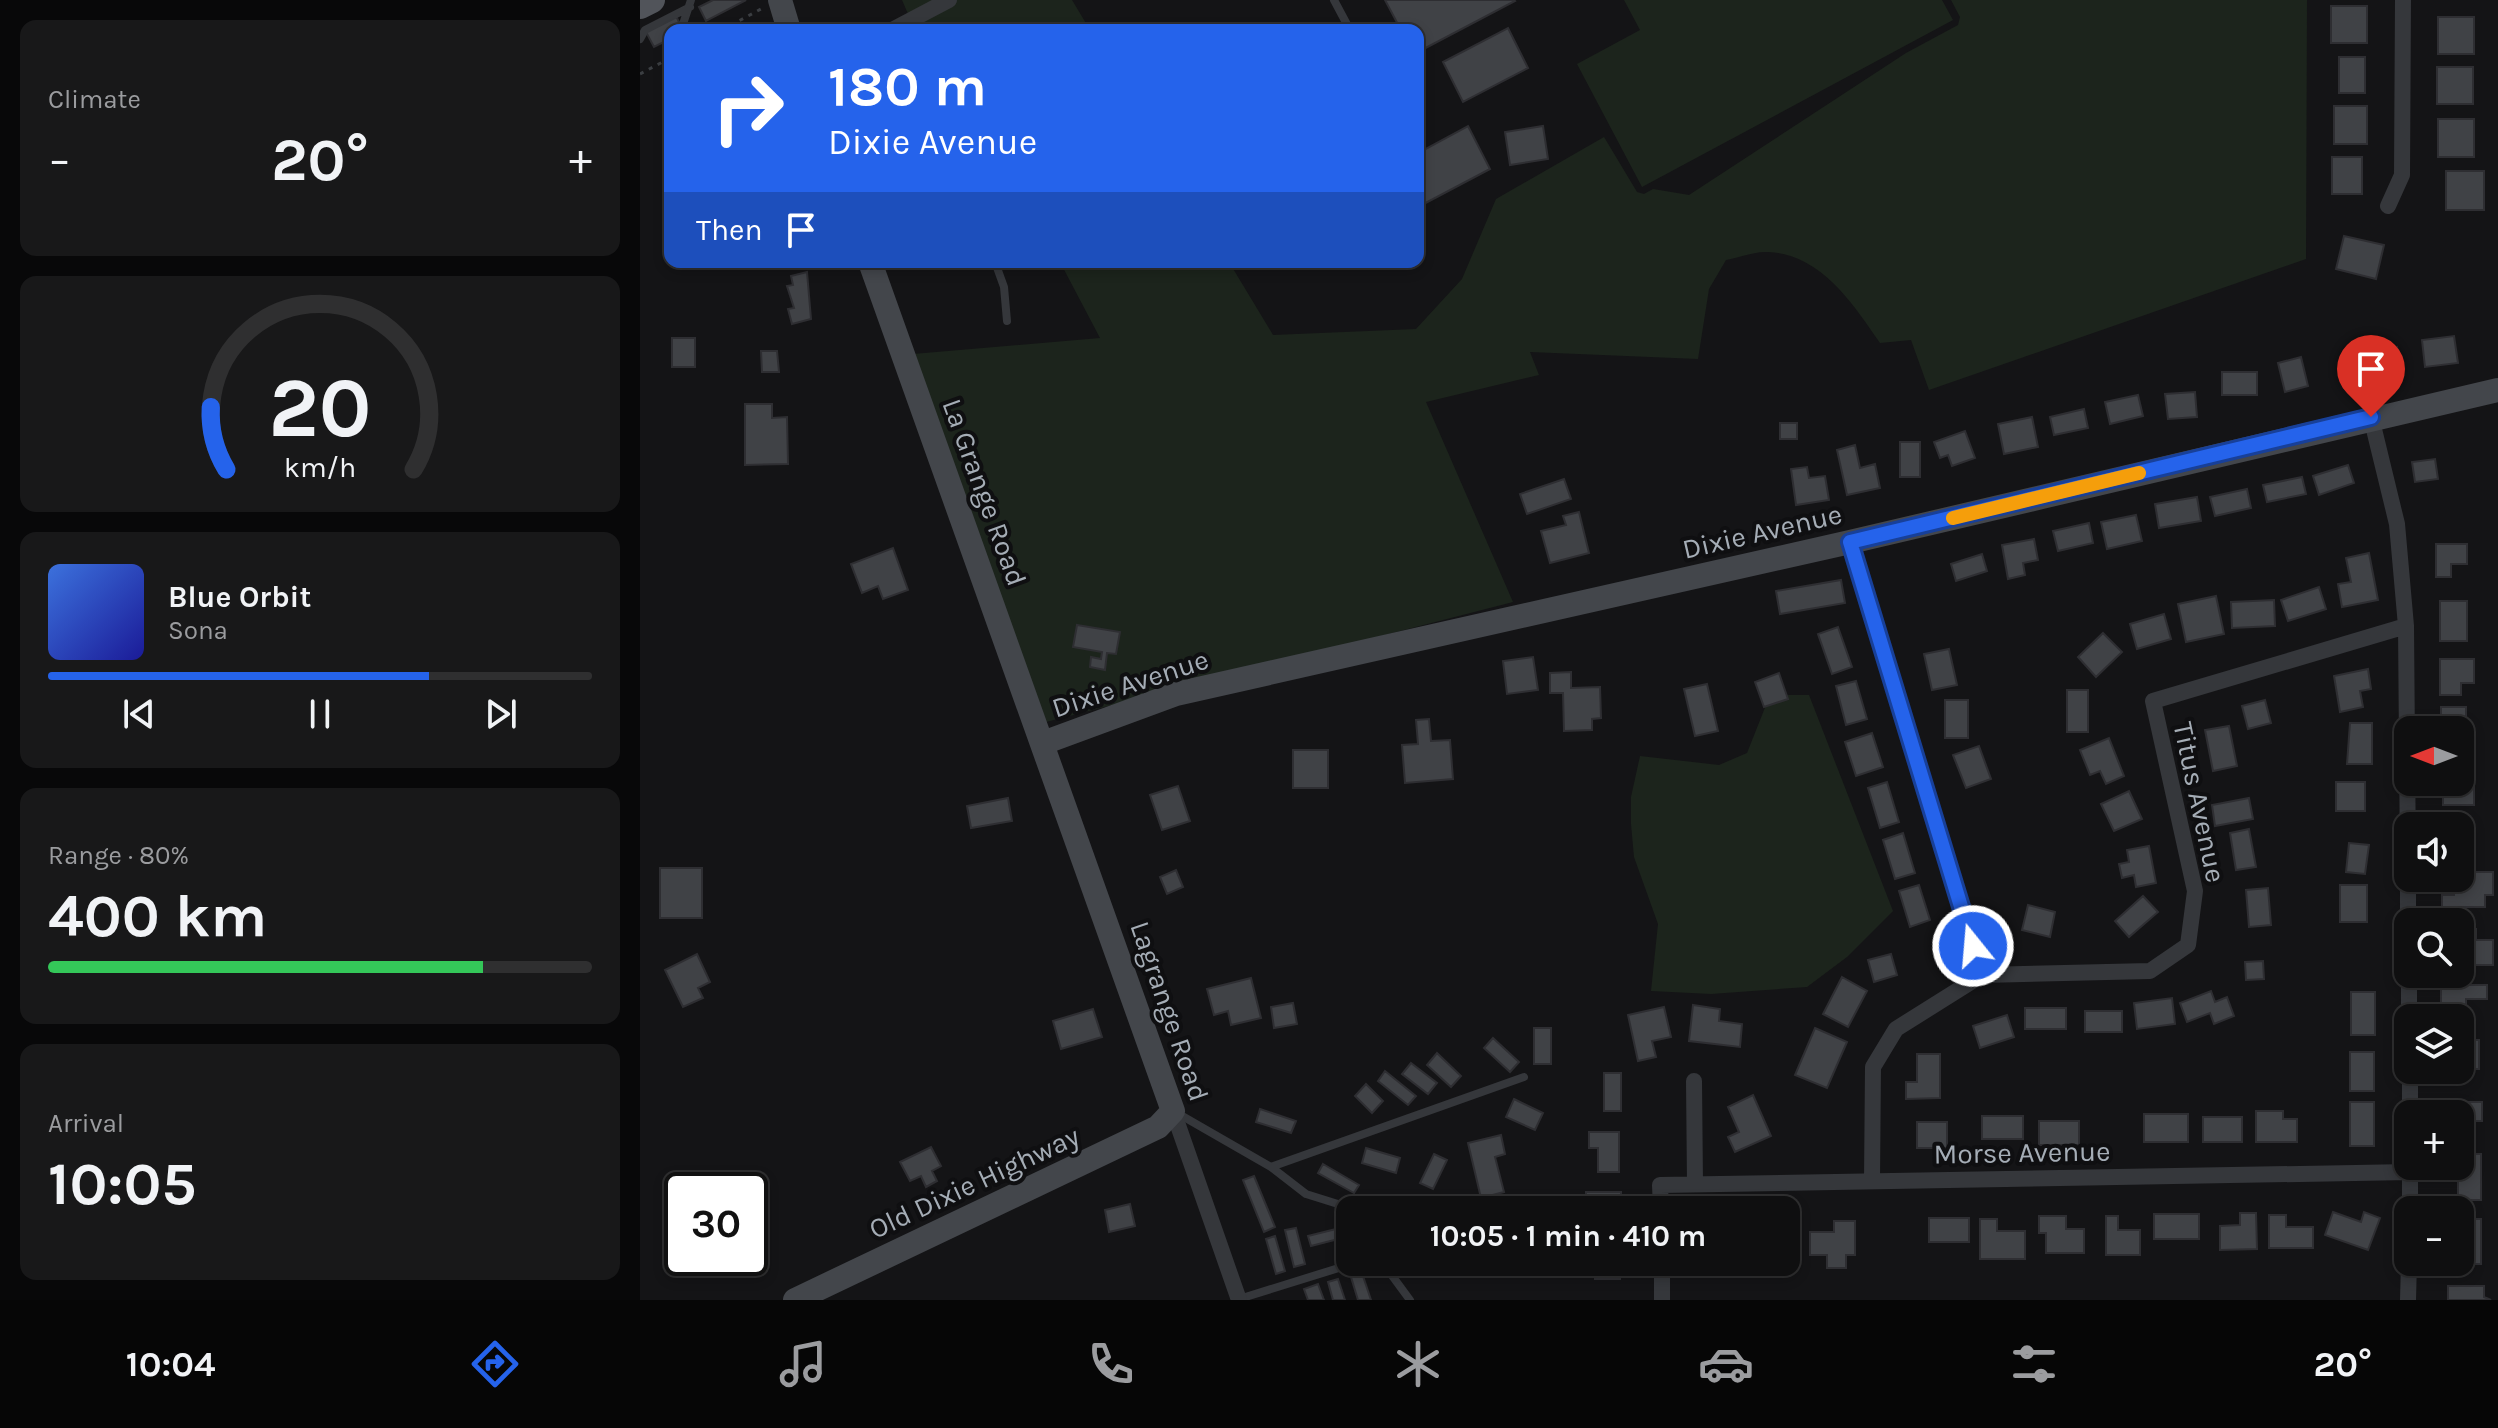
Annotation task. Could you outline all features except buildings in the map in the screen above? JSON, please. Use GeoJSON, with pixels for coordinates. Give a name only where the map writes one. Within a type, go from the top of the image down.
{"type":"FeatureCollection","features":[{"type":"Feature","properties":{"kind":"main road"},"geometry":{"type":"LineString","coordinates":[[640,6],[652,0]]}},
{"type":"Feature","properties":{"kind":"street"},"geometry":{"type":"LineString","coordinates":[[903,24],[949,0]]}},
{"type":"Feature","properties":{"kind":"street"},"geometry":{"type":"LineString","coordinates":[[2388,206],[2402,175],[2403,0]]}},
{"type":"Feature","properties":{"kind":"street"},"geometry":{"type":"LineString","coordinates":[[774,3],[786,24]]}},
{"type":"Feature","properties":{"kind":"street","name":"La Grange Road"},"geometry":{"type":"LineString","coordinates":[[874,268],[1043,743]]}},
{"type":"Feature","properties":{"kind":"street","name":"Dixie Avenue"},"geometry":{"type":"LineString","coordinates":[[1043,743],[1176,694],[1850,542],[2371,417],[2498,390]]}},
{"type":"Feature","properties":{"kind":"street"},"geometry":{"type":"LineString","coordinates":[[2371,417],[2397,524],[2406,626],[2408,812]]}},
{"type":"Feature","properties":{"kind":"street"},"geometry":{"type":"LineString","coordinates":[[1850,542],[1982,975],[1896,1029],[1873,1067],[1872,1180]]}},
{"type":"Feature","properties":{"kind":"street","name":"Titus Avenue"},"geometry":{"type":"LineString","coordinates":[[1982,975],[2150,971],[2188,945],[2195,891],[2153,701],[2406,626]]}},
{"type":"Feature","properties":{"kind":"street","name":"Lagrange Road"},"geometry":{"type":"LineString","coordinates":[[1043,743],[1239,1299]]}},
{"type":"Feature","properties":{"kind":"street"},"geometry":{"type":"LineString","coordinates":[[1694,1081],[1695,1184]]}},
{"type":"Feature","properties":{"kind":"street","name":"Old Dixie Highway"},"geometry":{"type":"LineString","coordinates":[[795,1300],[1158,1127],[1173,1111]]}},
{"type":"Feature","properties":{"kind":"street","name":"Morse Avenue"},"geometry":{"type":"LineString","coordinates":[[1660,1196],[1660,1185],[2394,1169]]}},
{"type":"Feature","properties":{"kind":"street"},"geometry":{"type":"LineString","coordinates":[[1662,1276],[1662,1300]]}},
{"type":"Feature","properties":{"kind":"street"},"geometry":{"type":"LineString","coordinates":[[2408,1300],[2409,1276]]}},
{"type":"Feature","properties":{"kind":"lane"},"geometry":{"type":"LineString","coordinates":[[1334,0],[1347,24]]}},
{"type":"Feature","properties":{"kind":"lane"},"geometry":{"type":"LineString","coordinates":[[683,24],[691,4]]}},
{"type":"Feature","properties":{"kind":"lane"},"geometry":{"type":"LineString","coordinates":[[651,42],[640,40],[645,30],[691,4]]}},
{"type":"Feature","properties":{"kind":"lane"},"geometry":{"type":"LineString","coordinates":[[997,268],[1004,287],[1007,321]]}},
{"type":"Feature","properties":{"kind":"lane"},"geometry":{"type":"LineString","coordinates":[[1271,1167],[1524,1077]]}},
{"type":"Feature","properties":{"kind":"lane"},"geometry":{"type":"LineString","coordinates":[[1173,1111],[1271,1167],[1306,1194],[1336,1203]]}},
{"type":"Feature","properties":{"kind":"lane"},"geometry":{"type":"LineString","coordinates":[[1239,1299],[1336,1269]]}},
{"type":"Feature","properties":{"kind":"lane"},"geometry":{"type":"LineString","coordinates":[[1392,1276],[1410,1300]]}},
{"type":"Feature","properties":{"kind":"path"},"geometry":{"type":"LineString","coordinates":[[734,24],[774,3]]}},
{"type":"Feature","properties":{"kind":"path"},"geometry":{"type":"LineString","coordinates":[[640,74],[664,61]]}},
{"type":"Feature","properties":{"kind":"shaded area"},"geometry":{"type":"Polygon","coordinates":[[[902,0],[1072,0],[1086,24],[912,24],[902,0]]]}},
{"type":"Feature","properties":{"kind":"shaded area"},"geometry":{"type":"Polygon","coordinates":[[[1624,0],[1942,0],[1953,20],[1642,187],[1577,64],[1640,30],[1624,0]]]}},
{"type":"Feature","properties":{"kind":"shaded area"},"geometry":{"type":"Polygon","coordinates":[[[1951,0],[2307,0],[2306,259],[1929,390],[1911,340],[1880,343],[1847,298],[1820,271],[1787,255],[1768,252],[1726,260],[1709,289],[1698,359],[1530,352],[1539,375],[1426,402],[1513,602],[1046,722],[913,354],[1100,338],[1063,268],[1233,268],[1273,335],[1416,329],[1462,279],[1496,199],[1604,137],[1637,192],[1644,194],[1653,189],[1689,195],[1906,53],[1958,25],[1960,17],[1951,0]]]}},
{"type":"Feature","properties":{"kind":"shaded area"},"geometry":{"type":"Polygon","coordinates":[[[1770,695],[1809,695],[1893,911],[1847,957],[1807,987],[1711,994],[1651,991],[1658,924],[1634,857],[1631,824],[1631,797],[1640,756],[1719,765],[1747,753],[1770,695]]]}},
{"type":"Feature","properties":{"kind":"slow traffic"},"geometry":{"type":"LineString","coordinates":[[1953,518],[2139,473]]}},
{"type":"Feature","properties":{"kind":"route"},"geometry":{"type":"LineString","coordinates":[[1973,946],[1850,542],[2371,417]]}}]}
